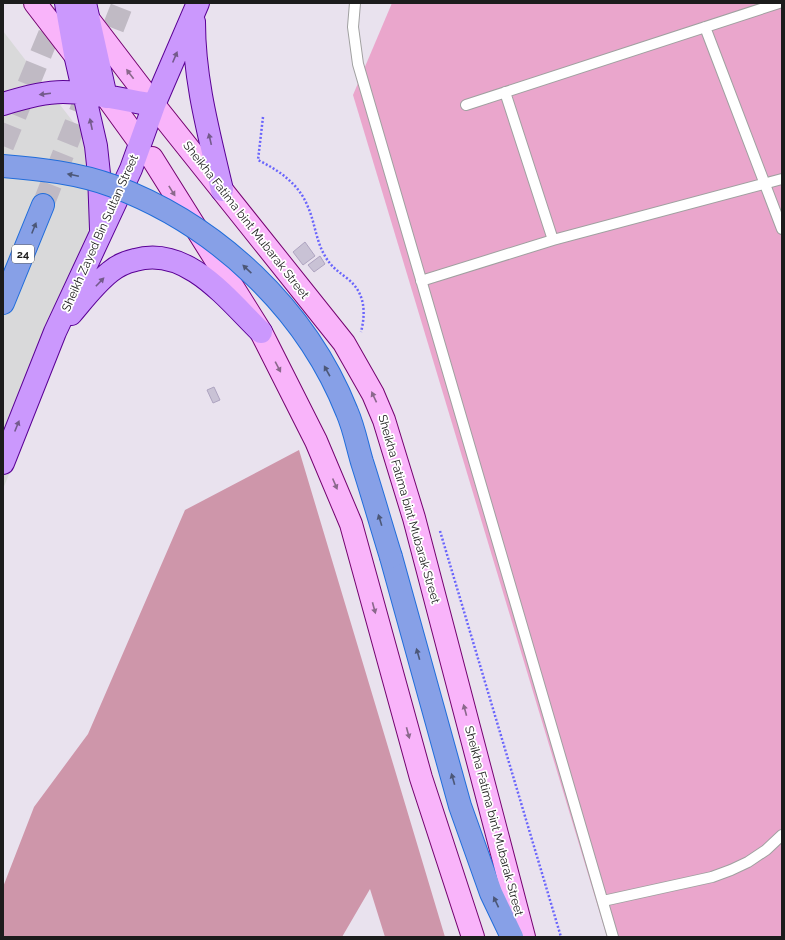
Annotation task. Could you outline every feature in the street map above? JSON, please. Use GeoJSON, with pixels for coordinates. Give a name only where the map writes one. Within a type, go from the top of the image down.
{"type":"FeatureCollection","features":[{"type":"Feature","properties":{"kind":"highway"},"geometry":{"type":"LineString","coordinates":[[3,166],[56,171],[84,177],[112,185],[140,197],[168,212],[221,246],[266,288],[304,334],[321,360],[348,413],[391,557],[460,806],[491,893],[512,937]]}},
{"type":"Feature","properties":{"kind":"highway","name":"24"},"geometry":{"type":"LineString","coordinates":[[3,303],[43,205]]}},
{"type":"Feature","properties":{"kind":"main road"},"geometry":{"type":"LineString","coordinates":[[66,3],[75,54],[96,146],[99,174],[101,232]]}},
{"type":"Feature","properties":{"kind":"main road"},"geometry":{"type":"LineString","coordinates":[[196,9],[194,42],[200,98],[222,190]]}},
{"type":"Feature","properties":{"kind":"main road","name":"Sheikh Zayed Bin Sultan Street"},"geometry":{"type":"LineString","coordinates":[[3,463],[55,332],[131,169],[146,150],[154,105],[196,9]]}},
{"type":"Feature","properties":{"kind":"main road"},"geometry":{"type":"LineString","coordinates":[[87,12],[106,97]]}},
{"type":"Feature","properties":{"kind":"main road"},"geometry":{"type":"LineString","coordinates":[[3,104],[39,94],[62,92],[84,93],[154,105]]}},
{"type":"Feature","properties":{"kind":"main road"},"geometry":{"type":"LineString","coordinates":[[55,332],[111,271],[126,262],[142,258],[160,258],[178,262],[198,274],[261,332]]}},
{"type":"Feature","properties":{"kind":"street"},"geometry":{"type":"LineString","coordinates":[[35,3],[146,150],[261,332],[316,441],[351,524],[421,778],[473,937]]}},
{"type":"Feature","properties":{"kind":"street","name":"Sheikha Fatima bint Mubarak Street"},"geometry":{"type":"LineString","coordinates":[[76,3],[87,12],[154,105],[344,343],[366,381],[384,420],[416,525],[524,937]]}},
{"type":"Feature","properties":{"kind":"lane"},"geometry":{"type":"LineString","coordinates":[[355,3],[353,27],[358,64],[603,901],[612,937]]}},
{"type":"Feature","properties":{"kind":"lane"},"geometry":{"type":"LineString","coordinates":[[466,105],[779,3]]}},
{"type":"Feature","properties":{"kind":"lane"},"geometry":{"type":"LineString","coordinates":[[705,27],[782,229]]}},
{"type":"Feature","properties":{"kind":"lane"},"geometry":{"type":"LineString","coordinates":[[505,92],[553,240]]}},
{"type":"Feature","properties":{"kind":"lane"},"geometry":{"type":"LineString","coordinates":[[421,280],[553,240],[782,178]]}},
{"type":"Feature","properties":{"kind":"lane"},"geometry":{"type":"LineString","coordinates":[[603,901],[712,877],[748,862],[766,850],[782,836]]}},
{"type":"Feature","properties":{"kind":"shaded area"},"geometry":{"type":"Polygon","coordinates":[[[392,3],[782,3],[782,937],[607,937],[353,95],[392,3]]]}},
{"type":"Feature","properties":{"kind":"shaded area"},"geometry":{"type":"Polygon","coordinates":[[[3,31],[125,189],[3,489],[3,31]]]}},
{"type":"Feature","properties":{"kind":"shaded area"},"geometry":{"type":"Polygon","coordinates":[[[299,450],[445,937],[385,937],[370,889],[342,937],[3,937],[3,887],[34,807],[88,734],[185,510],[299,450]]]}},
{"type":"Feature","properties":{"kind":"building"},"geometry":{"type":"Polygon","coordinates":[[[305,242],[315,256],[303,265],[293,252],[305,242]]]}},
{"type":"Feature","properties":{"kind":"building"},"geometry":{"type":"Polygon","coordinates":[[[320,256],[325,264],[314,272],[308,265],[320,256]]]}},
{"type":"Feature","properties":{"kind":"building"},"geometry":{"type":"Polygon","coordinates":[[[214,387],[220,400],[213,403],[207,390],[214,387]]]}},
{"type":"Feature","properties":{"kind":"tunnel"},"geometry":{"type":"LineString","coordinates":[[101,59],[123,3]]}},
{"type":"Feature","properties":{"kind":"tunnel"},"geometry":{"type":"LineString","coordinates":[[3,146],[59,10]]}},
{"type":"Feature","properties":{"kind":"tunnel"},"geometry":{"type":"LineString","coordinates":[[43,205],[89,89]]}}]}
